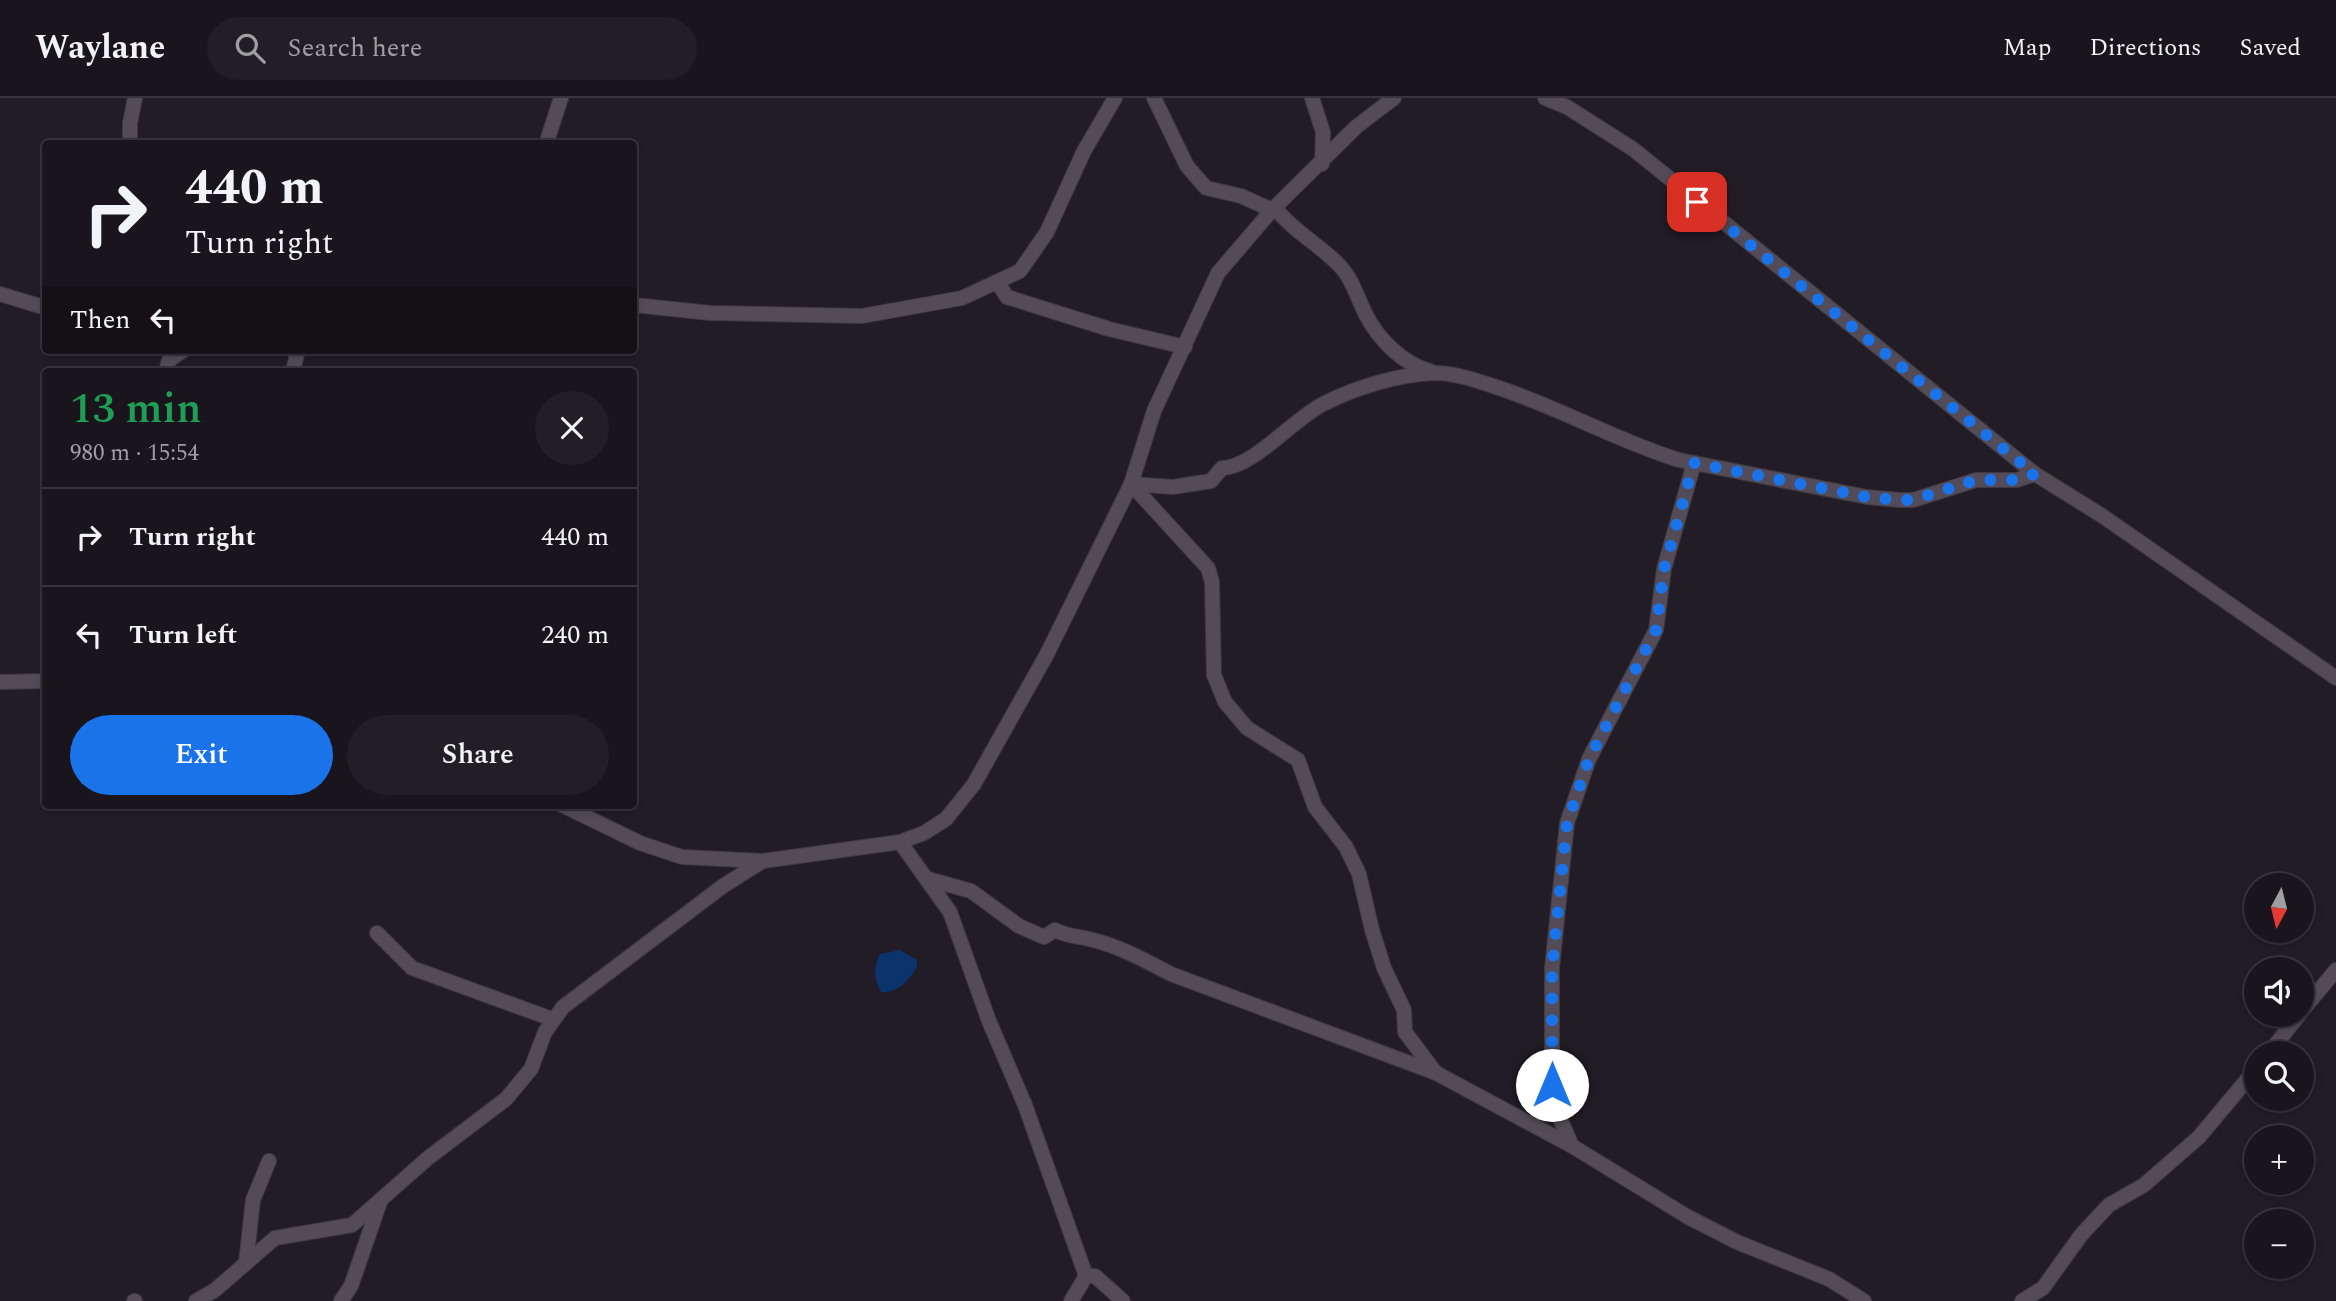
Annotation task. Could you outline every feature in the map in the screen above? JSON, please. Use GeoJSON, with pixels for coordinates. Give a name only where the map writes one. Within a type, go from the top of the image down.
{"type":"FeatureCollection","features":[{"type":"Feature","properties":{"kind":"street"},"geometry":{"type":"LineString","coordinates":[[130,140],[135,98]]}},
{"type":"Feature","properties":{"kind":"street"},"geometry":{"type":"LineString","coordinates":[[637,305],[709,313],[862,316],[962,298],[1020,271],[1036,250],[1062,202],[1084,151],[1115,98]]}},
{"type":"Feature","properties":{"kind":"street"},"geometry":{"type":"LineString","coordinates":[[1154,98],[1187,166],[1206,188],[1241,196],[1274,209],[1287,224],[1339,264],[1354,287],[1367,318],[1386,343],[1418,368],[1516,392],[1654,452],[1694,463],[1867,497],[1913,500],[1976,480],[2017,480],[2035,474]]}},
{"type":"Feature","properties":{"kind":"street"},"geometry":{"type":"LineString","coordinates":[[1312,98],[1323,132],[1322,164]]}},
{"type":"Feature","properties":{"kind":"street"},"geometry":{"type":"LineString","coordinates":[[570,809],[640,843],[682,857],[763,861],[900,842],[924,833],[946,819],[974,784],[1047,654],[1131,484],[1153,411],[1218,273],[1274,209],[1322,164],[1356,127],[1394,98]]}},
{"type":"Feature","properties":{"kind":"street"},"geometry":{"type":"LineString","coordinates":[[1545,98],[1567,107],[1633,149],[2035,474],[2101,515],[2336,678]]}},
{"type":"Feature","properties":{"kind":"street"},"geometry":{"type":"LineString","coordinates":[[548,140],[561,99]]}},
{"type":"Feature","properties":{"kind":"street"},"geometry":{"type":"LineString","coordinates":[[997,282],[1007,297],[1109,329],[1185,347]]}},
{"type":"Feature","properties":{"kind":"street"},"geometry":{"type":"LineString","coordinates":[[0,294],[42,307]]}},
{"type":"Feature","properties":{"kind":"street"},"geometry":{"type":"LineString","coordinates":[[1131,484],[1173,486],[1211,481],[1222,468],[1231,468],[1251,456],[1308,411],[1326,402],[1398,378],[1435,373]]}},
{"type":"Feature","properties":{"kind":"street"},"geometry":{"type":"LineString","coordinates":[[1572,1146],[1558,1114],[1552,1085],[1552,968],[1567,823],[1589,759],[1656,630],[1664,569],[1694,463]]}},
{"type":"Feature","properties":{"kind":"street"},"geometry":{"type":"LineString","coordinates":[[1131,484],[1208,568],[1212,582],[1214,675],[1219,689],[1225,702],[1247,728],[1298,760],[1315,807],[1346,847],[1359,874],[1384,968],[1404,1010],[1405,1032],[1436,1073]]}},
{"type":"Feature","properties":{"kind":"street"},"geometry":{"type":"LineString","coordinates":[[0,682],[42,681]]}},
{"type":"Feature","properties":{"kind":"street"},"geometry":{"type":"LineString","coordinates":[[900,842],[950,912],[989,1021],[1026,1105],[1086,1276]]}},
{"type":"Feature","properties":{"kind":"street"},"geometry":{"type":"LineString","coordinates":[[196,1301],[215,1290],[275,1238],[352,1225],[428,1158],[506,1099],[531,1069],[552,1019],[589,985],[723,886],[763,861]]}},
{"type":"Feature","properties":{"kind":"street"},"geometry":{"type":"LineString","coordinates":[[928,879],[971,891],[1019,926],[1044,937],[1055,930],[1068,937],[1092,939],[1131,953],[1171,974],[1436,1073],[1572,1146],[1688,1217],[1737,1242],[1829,1279],[1864,1301]]}},
{"type":"Feature","properties":{"kind":"street"},"geometry":{"type":"LineString","coordinates":[[377,933],[412,968],[552,1019]]}},
{"type":"Feature","properties":{"kind":"street"},"geometry":{"type":"LineString","coordinates":[[2314,997],[2336,970]]}},
{"type":"Feature","properties":{"kind":"street"},"geometry":{"type":"LineString","coordinates":[[2278,1041],[2290,1027]]}},
{"type":"Feature","properties":{"kind":"street"},"geometry":{"type":"LineString","coordinates":[[2022,1301],[2043,1288],[2081,1235],[2109,1205],[2144,1185],[2199,1137],[2244,1083]]}},
{"type":"Feature","properties":{"kind":"street"},"geometry":{"type":"LineString","coordinates":[[246,1263],[253,1200],[269,1161]]}},
{"type":"Feature","properties":{"kind":"street"},"geometry":{"type":"LineString","coordinates":[[341,1301],[351,1286],[380,1202]]}},
{"type":"Feature","properties":{"kind":"street"},"geometry":{"type":"LineString","coordinates":[[1071,1301],[1086,1276]]}},
{"type":"Feature","properties":{"kind":"street"},"geometry":{"type":"LineString","coordinates":[[1086,1276],[1096,1276],[1123,1301]]}},
{"type":"Feature","properties":{"kind":"water"},"geometry":{"type":"Polygon","coordinates":[[[900,950],[917,960],[917,967],[902,985],[881,992],[875,973],[880,954],[900,950]]]}},
{"type":"Feature","properties":{"kind":"route"},"geometry":{"type":"LineString","coordinates":[[1552,1085],[1552,968],[1567,823],[1573,798],[1589,759],[1656,630],[1664,569],[1694,463],[1867,497],[1899,500],[1913,500],[1976,480],[2017,480],[2035,474],[1912,372],[1790,279],[1697,202]]}}]}
